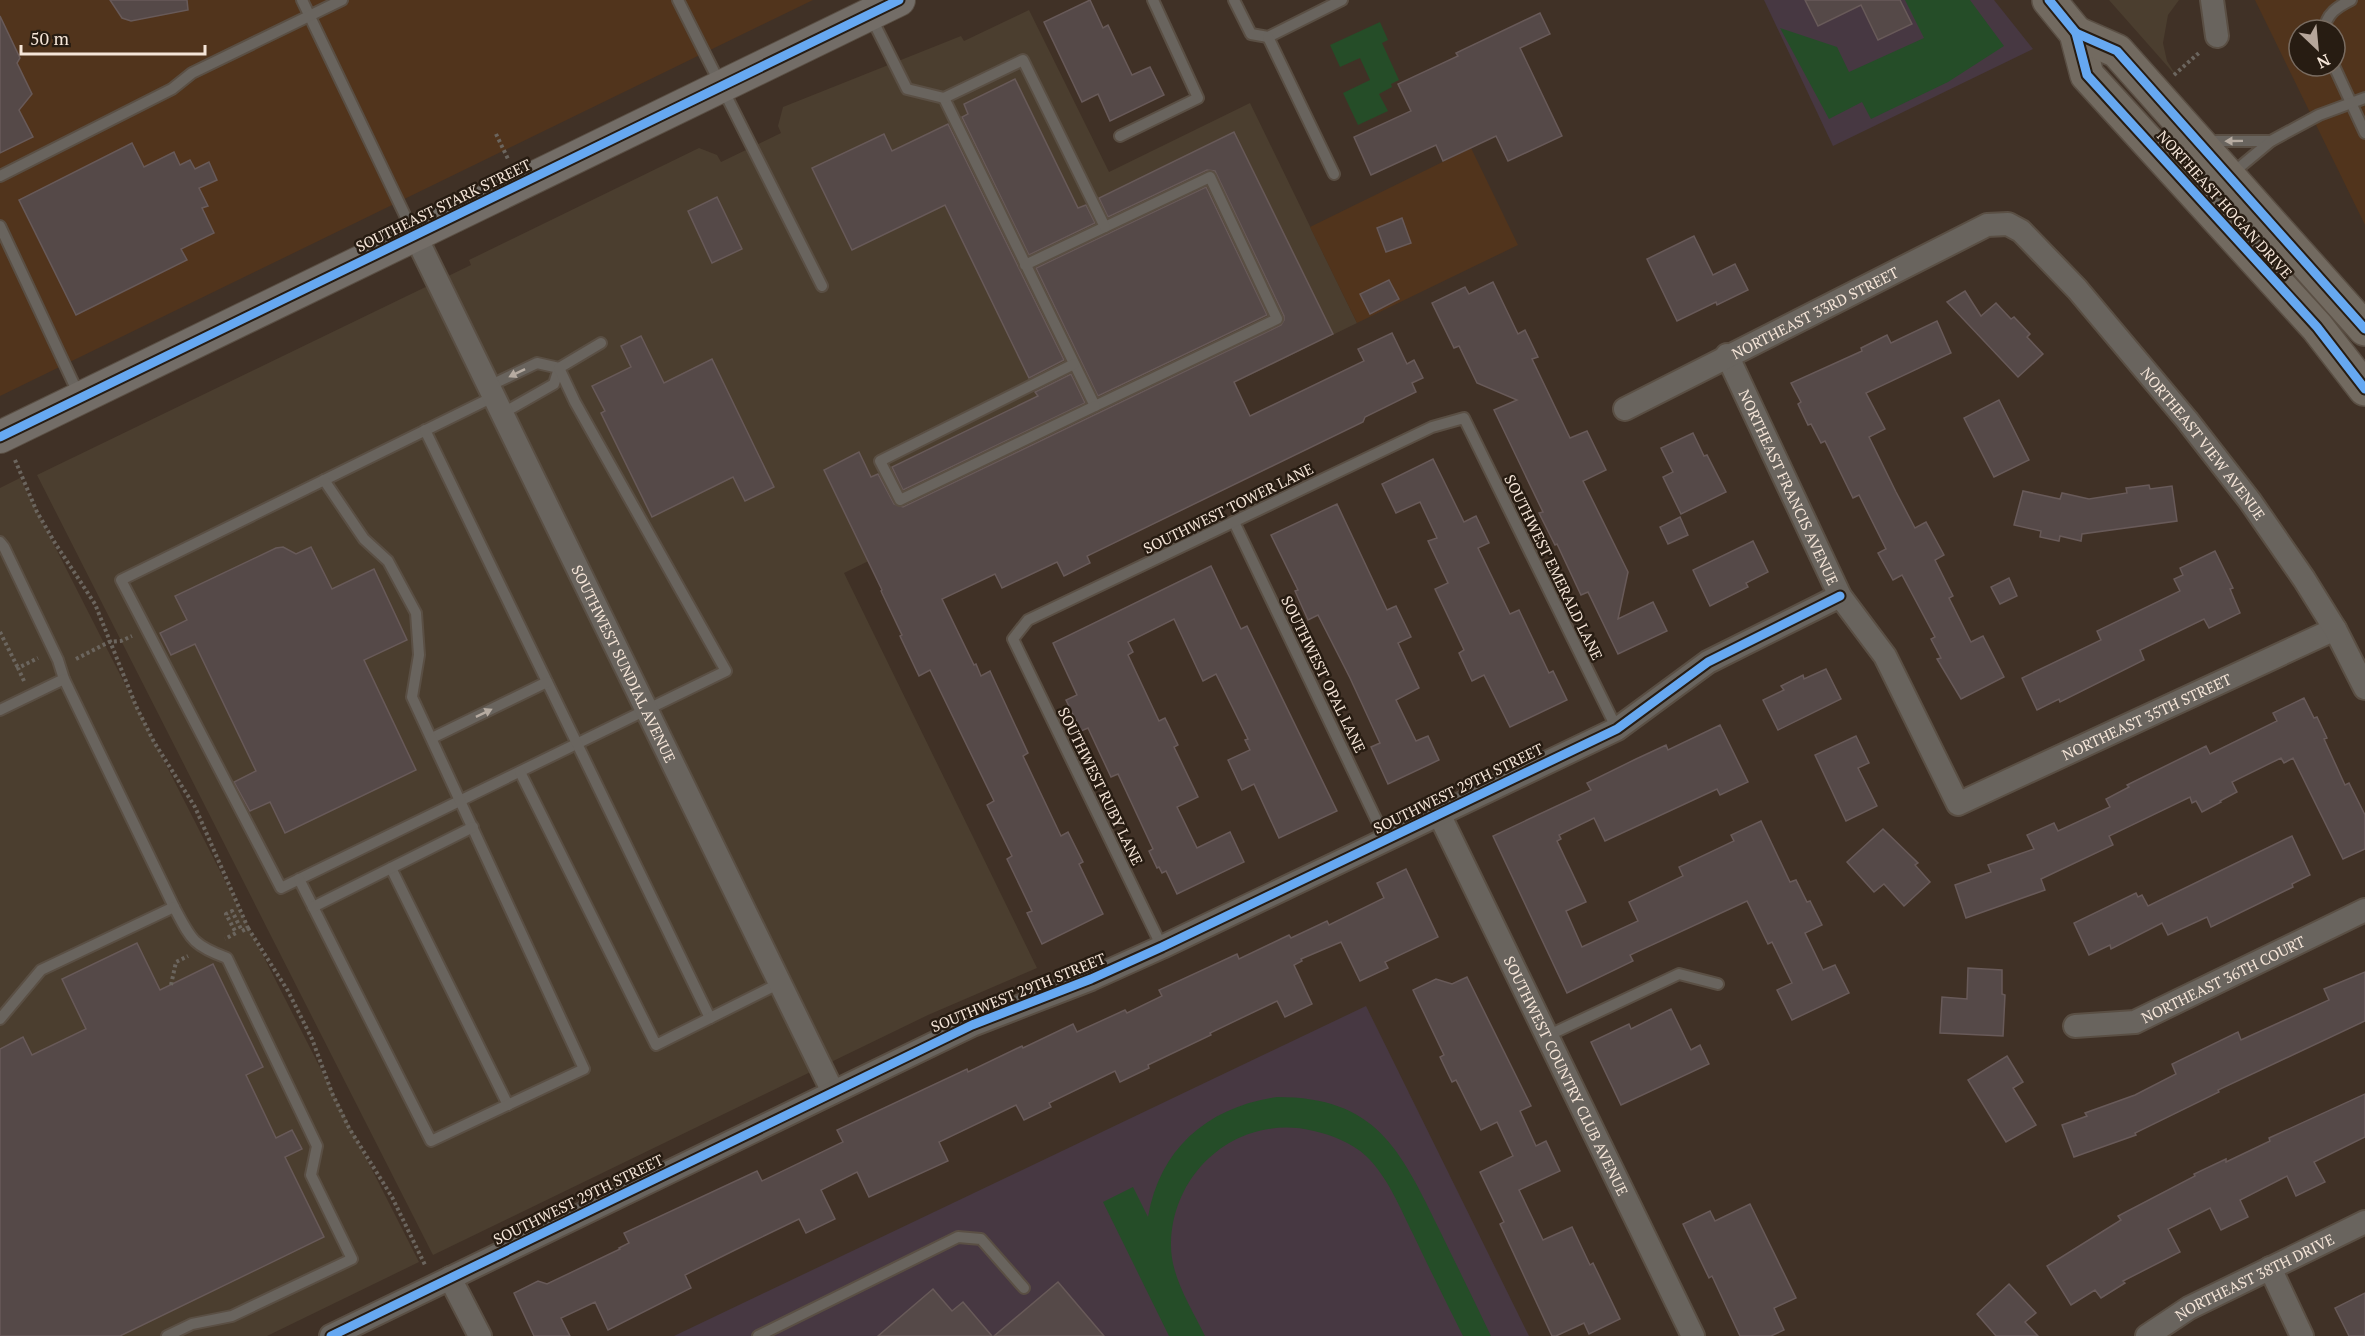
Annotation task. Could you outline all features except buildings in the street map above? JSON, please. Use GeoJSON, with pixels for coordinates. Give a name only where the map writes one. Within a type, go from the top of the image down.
{"type":"FeatureCollection","features":[{"type":"Feature","properties":{"kind":"highway","name":"NORTHEAST HOGAN DRIVE"},"geometry":{"type":"LineString","coordinates":[[2049,0],[2076,33],[2087,75],[2317,327],[2365,389]]}},
{"type":"Feature","properties":{"kind":"highway","name":"NORTHEAST HOGAN DRIVE"},"geometry":{"type":"LineString","coordinates":[[2076,33],[2117,51],[2365,328]]}},
{"type":"Feature","properties":{"kind":"main road","name":"SOUTHEAST STARK STREET"},"geometry":{"type":"LineString","coordinates":[[2,436],[899,0]]}},
{"type":"Feature","properties":{"kind":"street"},"geometry":{"type":"LineString","coordinates":[[2212,0],[2217,36]]}},
{"type":"Feature","properties":{"kind":"street","name":"NORTHEAST 33RD STREET"},"geometry":{"type":"LineString","coordinates":[[1625,409],[1727,355],[1988,225],[2008,224]]}},
{"type":"Feature","properties":{"kind":"street","name":"NORTHEAST VIEW AVENUE"},"geometry":{"type":"LineString","coordinates":[[2008,224],[2020,231],[2077,290],[2187,420],[2250,501],[2335,629],[2365,688]]}},
{"type":"Feature","properties":{"kind":"street","name":"SOUTHWEST SUNDIAL AVENUE"},"geometry":{"type":"LineString","coordinates":[[415,235],[833,1092]]}},
{"type":"Feature","properties":{"kind":"street","name":"NORTHEAST FRANCIS AVENUE"},"geometry":{"type":"LineString","coordinates":[[1727,355],[1840,597],[1885,656],[1958,804]]}},
{"type":"Feature","properties":{"kind":"street","name":"SOUTHWEST 29TH STREET"},"geometry":{"type":"LineString","coordinates":[[332,1336],[972,1024],[1091,979],[1162,947],[1617,729],[1708,662],[1840,597]]}},
{"type":"Feature","properties":{"kind":"street","name":"NORTHEAST 35TH STREET"},"geometry":{"type":"LineString","coordinates":[[1958,804],[2335,629]]}},
{"type":"Feature","properties":{"kind":"street","name":"SOUTHWEST COUNTRY CLUB AVENUE"},"geometry":{"type":"LineString","coordinates":[[1439,814],[1693,1336]]}},
{"type":"Feature","properties":{"kind":"street","name":"NORTHEAST 36TH COURT"},"geometry":{"type":"LineString","coordinates":[[2074,1026],[2135,1022],[2365,910]]}},
{"type":"Feature","properties":{"kind":"street","name":"NORTHEAST 38TH DRIVE"},"geometry":{"type":"LineString","coordinates":[[2147,1336],[2189,1308],[2365,1222]]}},
{"type":"Feature","properties":{"kind":"street"},"geometry":{"type":"LineString","coordinates":[[2270,1268],[2302,1336]]}},
{"type":"Feature","properties":{"kind":"street"},"geometry":{"type":"LineString","coordinates":[[450,1278],[480,1336]]}},
{"type":"Feature","properties":{"kind":"lane"},"geometry":{"type":"LineString","coordinates":[[302,0],[415,235]]}},
{"type":"Feature","properties":{"kind":"lane"},"geometry":{"type":"LineString","coordinates":[[0,176],[172,89],[192,73],[342,0]]}},
{"type":"Feature","properties":{"kind":"lane"},"geometry":{"type":"LineString","coordinates":[[678,0],[822,286]]}},
{"type":"Feature","properties":{"kind":"lane"},"geometry":{"type":"LineString","coordinates":[[1120,136],[1198,98],[1153,0]]}},
{"type":"Feature","properties":{"kind":"lane"},"geometry":{"type":"LineString","coordinates":[[1234,0],[1251,34],[1268,37],[1342,0]]}},
{"type":"Feature","properties":{"kind":"lane"},"geometry":{"type":"LineString","coordinates":[[2329,18],[2336,8],[2351,0]]}},
{"type":"Feature","properties":{"kind":"lane"},"geometry":{"type":"LineString","coordinates":[[869,14],[907,89],[944,99],[1023,60],[1105,226]]}},
{"type":"Feature","properties":{"kind":"lane"},"geometry":{"type":"LineString","coordinates":[[1268,37],[1334,174]]}},
{"type":"Feature","properties":{"kind":"lane"},"geometry":{"type":"LineString","coordinates":[[2339,78],[2365,133]]}},
{"type":"Feature","properties":{"kind":"lane"},"geometry":{"type":"LineString","coordinates":[[2167,163],[2210,180],[2229,176],[2271,141],[2319,115],[2365,98]]}},
{"type":"Feature","properties":{"kind":"lane"},"geometry":{"type":"LineString","coordinates":[[944,99],[1095,406]]}},
{"type":"Feature","properties":{"kind":"lane"},"geometry":{"type":"LineString","coordinates":[[2197,141],[2271,141]]}},
{"type":"Feature","properties":{"kind":"lane"},"geometry":{"type":"LineString","coordinates":[[1025,265],[1210,177],[1277,319],[900,500],[880,461],[1074,364]]}},
{"type":"Feature","properties":{"kind":"lane"},"geometry":{"type":"LineString","coordinates":[[0,226],[80,398]]}},
{"type":"Feature","properties":{"kind":"lane"},"geometry":{"type":"LineString","coordinates":[[559,368],[575,402],[726,671],[281,888],[121,580],[425,430],[496,399],[554,384],[559,368],[601,343]]}},
{"type":"Feature","properties":{"kind":"lane"},"geometry":{"type":"LineString","coordinates":[[496,399],[537,363],[559,368]]}},
{"type":"Feature","properties":{"kind":"lane","name":"SOUTHWEST TOWER LANE"},"geometry":{"type":"LineString","coordinates":[[1013,639],[1029,620],[1432,427],[1464,418]]}},
{"type":"Feature","properties":{"kind":"lane","name":"SOUTHWEST EMERALD LANE"},"geometry":{"type":"LineString","coordinates":[[1464,418],[1617,729]]}},
{"type":"Feature","properties":{"kind":"lane"},"geometry":{"type":"LineString","coordinates":[[425,430],[710,1018]]}},
{"type":"Feature","properties":{"kind":"lane"},"geometry":{"type":"LineString","coordinates":[[299,879],[430,1141],[584,1069],[412,697],[419,655],[416,613],[388,561],[364,538],[324,480]]}},
{"type":"Feature","properties":{"kind":"lane","name":"SOUTHWEST OPAL LANE"},"geometry":{"type":"LineString","coordinates":[[1234,522],[1386,840]]}},
{"type":"Feature","properties":{"kind":"lane"},"geometry":{"type":"LineString","coordinates":[[2,544],[58,660],[64,679],[189,935],[203,949],[227,958],[317,1146],[311,1175],[352,1259],[232,1316],[192,1324],[167,1336]]}},
{"type":"Feature","properties":{"kind":"lane","name":"SOUTHWEST RUBY LANE"},"geometry":{"type":"LineString","coordinates":[[1013,639],[1162,947]]}},
{"type":"Feature","properties":{"kind":"lane"},"geometry":{"type":"LineString","coordinates":[[0,710],[64,679]]}},
{"type":"Feature","properties":{"kind":"lane"},"geometry":{"type":"LineString","coordinates":[[432,738],[547,682]]}},
{"type":"Feature","properties":{"kind":"lane"},"geometry":{"type":"LineString","coordinates":[[520,772],[656,1045],[780,983]]}},
{"type":"Feature","properties":{"kind":"lane"},"geometry":{"type":"LineString","coordinates":[[313,907],[473,827]]}},
{"type":"Feature","properties":{"kind":"lane"},"geometry":{"type":"LineString","coordinates":[[390,868],[508,1105]]}},
{"type":"Feature","properties":{"kind":"lane"},"geometry":{"type":"LineString","coordinates":[[0,1019],[41,970],[174,907]]}},
{"type":"Feature","properties":{"kind":"lane"},"geometry":{"type":"LineString","coordinates":[[1547,1036],[1679,974],[1718,984]]}},
{"type":"Feature","properties":{"kind":"lane"},"geometry":{"type":"LineString","coordinates":[[758,1336],[958,1237],[981,1239],[1024,1288]]}},
{"type":"Feature","properties":{"kind":"path"},"geometry":{"type":"LineString","coordinates":[[2154,94],[2217,36]]}},
{"type":"Feature","properties":{"kind":"path"},"geometry":{"type":"LineString","coordinates":[[2,436],[42,520],[95,604],[136,706],[154,742],[195,807],[248,928],[288,991],[312,1039],[332,1093],[349,1128],[392,1197],[424,1265],[435,1261]]}},
{"type":"Feature","properties":{"kind":"path"},"geometry":{"type":"LineString","coordinates":[[0,632],[18,668]]}},
{"type":"Feature","properties":{"kind":"path"},"geometry":{"type":"LineString","coordinates":[[171,985],[176,962],[236,933],[226,914],[232,911],[242,931],[248,928]]}},
{"type":"Feature","properties":{"kind":"shaded area"},"geometry":{"type":"Polygon","coordinates":[[[0,0],[813,0],[0,396],[0,0]]]}},
{"type":"Feature","properties":{"kind":"shaded area"},"geometry":{"type":"Polygon","coordinates":[[[1764,0],[1994,0],[2033,49],[1833,146],[1764,0]]]}},
{"type":"Feature","properties":{"kind":"shaded area"},"geometry":{"type":"Polygon","coordinates":[[[2109,0],[2179,0],[2168,15],[2163,43],[2167,61],[2177,77],[2109,0]]]}},
{"type":"Feature","properties":{"kind":"shaded area"},"geometry":{"type":"Polygon","coordinates":[[[2255,0],[2365,0],[2365,225],[2293,78],[2347,78],[2347,18],[2287,18],[2287,65],[2255,0]]]}},
{"type":"Feature","properties":{"kind":"shaded area"},"geometry":{"type":"Polygon","coordinates":[[[1029,10],[1109,172],[1250,103],[1357,323],[844,573],[1037,968],[928,1015],[433,1255],[37,475],[471,265],[469,260],[699,148],[717,155],[721,162],[781,133],[778,126],[783,107],[961,36],[964,41],[1029,10]]]}},
{"type":"Feature","properties":{"kind":"shaded area"},"geometry":{"type":"Polygon","coordinates":[[[1471,148],[1518,245],[1357,323],[1310,227],[1471,148]]]}},
{"type":"Feature","properties":{"kind":"shaded area"},"geometry":{"type":"Polygon","coordinates":[[[20,478],[419,1262],[267,1336],[0,1336],[0,488],[20,478]]]}},
{"type":"Feature","properties":{"kind":"shaded area"},"geometry":{"type":"Polygon","coordinates":[[[1366,1006],[1529,1336],[674,1336],[1366,1006]]]}},
{"type":"Feature","properties":{"kind":"green space"},"geometry":{"type":"Polygon","coordinates":[[[1905,0],[1970,0],[2004,46],[1948,82],[1871,119],[1862,102],[1829,119],[1780,28],[1837,47],[1849,72],[1924,38],[1905,0]]]}},
{"type":"Feature","properties":{"kind":"green space"},"geometry":{"type":"Polygon","coordinates":[[[1380,22],[1388,40],[1382,43],[1399,80],[1379,94],[1388,111],[1358,125],[1343,93],[1370,80],[1360,58],[1340,67],[1330,45],[1380,22]]]}},
{"type":"Feature","properties":{"kind":"green space"},"geometry":{"type":"Polygon","coordinates":[[[1277,1097],[1311,1099],[1339,1106],[1361,1118],[1380,1133],[1397,1152],[1425,1200],[1491,1336],[1463,1336],[1393,1193],[1374,1164],[1354,1147],[1335,1137],[1314,1131],[1287,1128],[1261,1130],[1237,1139],[1216,1152],[1198,1170],[1184,1191],[1175,1216],[1171,1243],[1172,1255],[1182,1291],[1205,1336],[1169,1336],[1103,1202],[1133,1187],[1148,1217],[1154,1192],[1164,1171],[1176,1151],[1191,1135],[1209,1121],[1229,1110],[1277,1097]]]}},
{"type":"Feature","properties":{"kind":"cycle path"},"geometry":{"type":"LineString","coordinates":[[0,437],[899,0]]}},
{"type":"Feature","properties":{"kind":"cycle path"},"geometry":{"type":"LineString","coordinates":[[2049,0],[2076,33],[2087,75],[2317,327],[2365,389]]}},
{"type":"Feature","properties":{"kind":"cycle path"},"geometry":{"type":"LineString","coordinates":[[2076,33],[2117,51],[2365,329]]}},
{"type":"Feature","properties":{"kind":"cycle path"},"geometry":{"type":"LineString","coordinates":[[331,1336],[972,1025],[1091,979],[1162,947],[1617,729],[1708,662],[1840,596]]}}]}
